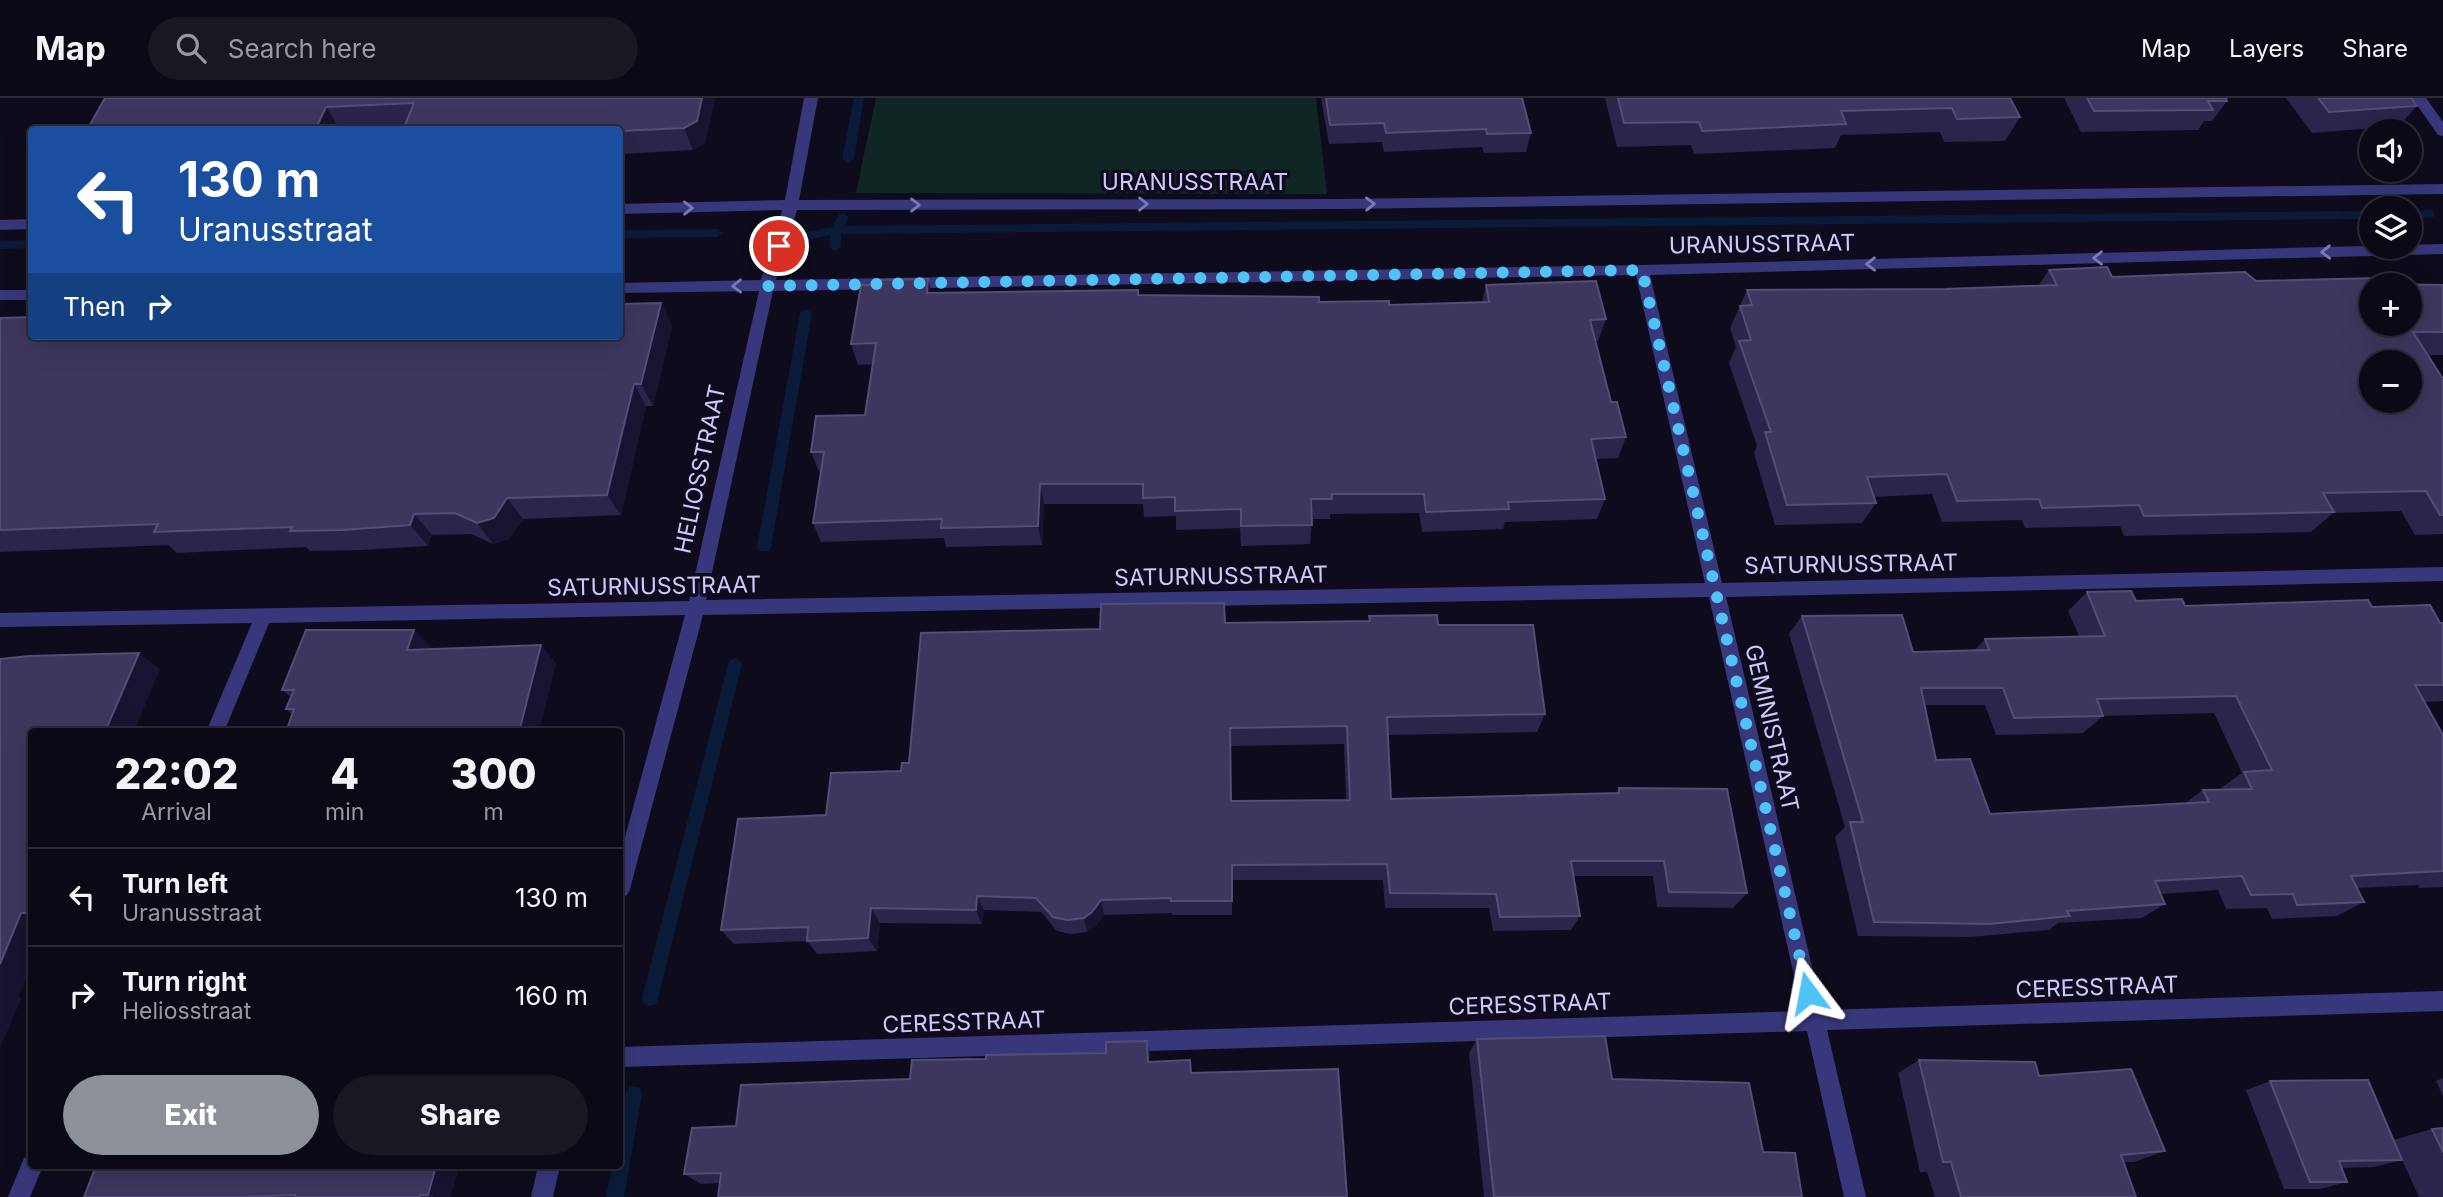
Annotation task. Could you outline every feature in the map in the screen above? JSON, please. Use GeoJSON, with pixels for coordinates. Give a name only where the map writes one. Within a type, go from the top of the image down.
{"type":"FeatureCollection","features":[{"type":"Feature","properties":{"kind":"street","name":"HELIOSSTRAAT"},"geometry":{"type":"LineString","coordinates":[[623,879],[696,608],[767,286],[791,205],[811,98]]}},
{"type":"Feature","properties":{"kind":"street"},"geometry":{"type":"LineString","coordinates":[[2419,98],[2443,132]]}},
{"type":"Feature","properties":{"kind":"street","name":"URANUSSTRAAT"},"geometry":{"type":"LineString","coordinates":[[623,209],[791,205],[1341,204],[2443,189]]}},
{"type":"Feature","properties":{"kind":"street"},"geometry":{"type":"LineString","coordinates":[[0,225],[28,224]]}},
{"type":"Feature","properties":{"kind":"street","name":"URANUSSTRAAT"},"geometry":{"type":"LineString","coordinates":[[623,288],[1642,270],[2443,249]]}},
{"type":"Feature","properties":{"kind":"street","name":"GEMINISTRAAT"},"geometry":{"type":"LineString","coordinates":[[1642,270],[1855,1197]]}},
{"type":"Feature","properties":{"kind":"street"},"geometry":{"type":"LineString","coordinates":[[0,295],[28,295]]}},
{"type":"Feature","properties":{"kind":"street","name":"SATURNUSSTRAAT"},"geometry":{"type":"LineString","coordinates":[[0,620],[1716,590],[2443,574]]}},
{"type":"Feature","properties":{"kind":"street"},"geometry":{"type":"LineString","coordinates":[[217,728],[264,615]]}},
{"type":"Feature","properties":{"kind":"street","name":"CERESSTRAAT"},"geometry":{"type":"LineString","coordinates":[[623,1057],[2443,1001]]}},
{"type":"Feature","properties":{"kind":"street"},"geometry":{"type":"LineString","coordinates":[[19,1197],[31,1169]]}},
{"type":"Feature","properties":{"kind":"street"},"geometry":{"type":"LineString","coordinates":[[542,1197],[548,1169]]}},
{"type":"Feature","properties":{"kind":"green space"},"geometry":{"type":"Polygon","coordinates":[[[876,98],[1316,98],[1327,194],[856,193],[876,98]]]}},
{"type":"Feature","properties":{"kind":"building"},"geometry":{"type":"Polygon","coordinates":[[[105,98],[702,98],[697,121],[684,128],[623,131],[623,126],[405,126],[414,103],[326,107],[317,126],[89,126],[105,98]]]}},
{"type":"Feature","properties":{"kind":"building"},"geometry":{"type":"Polygon","coordinates":[[[1326,98],[1522,98],[1531,133],[1487,134],[1486,129],[1386,133],[1384,123],[1330,125],[1326,98]]]}},
{"type":"Feature","properties":{"kind":"building"},"geometry":{"type":"Polygon","coordinates":[[[1618,98],[2010,98],[2020,117],[1957,119],[1952,108],[1841,111],[1846,124],[1702,131],[1699,122],[1624,123],[1618,98]]]}},
{"type":"Feature","properties":{"kind":"building"},"geometry":{"type":"Polygon","coordinates":[[[2087,98],[2226,98],[2227,101],[2208,101],[2213,110],[2094,111],[2087,98]]]}},
{"type":"Feature","properties":{"kind":"building"},"geometry":{"type":"Polygon","coordinates":[[[2318,98],[2411,98],[2417,106],[2329,112],[2318,98]]]}},
{"type":"Feature","properties":{"kind":"building"},"geometry":{"type":"Polygon","coordinates":[[[2107,267],[2112,277],[2245,272],[2256,281],[2359,278],[2359,336],[2416,336],[2443,379],[2443,515],[2440,515],[2426,491],[2323,493],[2334,512],[2144,516],[2139,505],[2042,508],[2039,499],[1957,501],[1947,474],[1867,477],[1876,503],[1787,505],[1765,432],[1771,432],[1739,341],[1751,340],[1740,306],[1752,305],[1747,290],[1946,289],[2057,285],[2049,270],[2107,267]]]}},
{"type":"Feature","properties":{"kind":"building"},"geometry":{"type":"Polygon","coordinates":[[[928,279],[927,293],[1138,290],[1138,295],[1319,297],[1319,302],[1389,301],[1389,305],[1489,302],[1486,285],[1596,281],[1606,319],[1590,320],[1611,402],[1617,402],[1626,437],[1591,439],[1605,499],[1508,502],[1509,509],[1426,512],[1424,494],[1332,494],[1332,499],[1311,499],[1312,525],[1241,526],[1241,509],[1175,511],[1175,497],[1143,498],[1143,484],[1040,484],[1038,526],[941,528],[942,519],[813,523],[824,452],[811,452],[816,416],[865,415],[876,343],[851,344],[861,285],[877,285],[878,280],[928,279]]]}},
{"type":"Feature","properties":{"kind":"building"},"geometry":{"type":"Polygon","coordinates":[[[2422,285],[2443,285],[2443,332],[2422,332],[2422,285]]]}},
{"type":"Feature","properties":{"kind":"building"},"geometry":{"type":"Polygon","coordinates":[[[661,303],[641,384],[634,384],[607,495],[507,498],[494,518],[477,523],[455,513],[414,514],[410,525],[342,530],[290,531],[292,527],[154,532],[158,524],[0,530],[0,318],[28,317],[28,340],[623,340],[623,304],[661,303]]]}},
{"type":"Feature","properties":{"kind":"building"},"geometry":{"type":"Polygon","coordinates":[[[2131,591],[2136,601],[2182,599],[2185,606],[2368,600],[2372,607],[2430,605],[2440,623],[2443,623],[2443,685],[2415,685],[2443,735],[2443,871],[2351,876],[2364,902],[2297,905],[2293,894],[2251,895],[2242,876],[2155,881],[2165,904],[2067,911],[2070,916],[1989,924],[1874,922],[1850,822],[1863,822],[1802,616],[1902,615],[1913,652],[1989,650],[1985,639],[2105,636],[2087,592],[2131,591]],[[1921,688],[1936,760],[1970,759],[1990,814],[2209,802],[2203,790],[2252,789],[2244,772],[2272,770],[2236,696],[2097,699],[2103,716],[2014,718],[2003,688],[1921,688]]]}},
{"type":"Feature","properties":{"kind":"building"},"geometry":{"type":"Polygon","coordinates":[[[1224,603],[1225,623],[1370,621],[1369,616],[1437,615],[1438,625],[1533,625],[1545,714],[1387,717],[1391,799],[1619,793],[1619,788],[1727,789],[1747,893],[1669,892],[1664,861],[1571,861],[1580,916],[1500,917],[1496,894],[1390,893],[1387,864],[1232,865],[1232,901],[1171,901],[1171,898],[1101,900],[1084,918],[1067,920],[1053,917],[1036,898],[977,896],[976,910],[871,908],[868,938],[807,941],[808,927],[721,930],[738,819],[826,815],[831,773],[901,771],[902,763],[909,763],[921,633],[1100,629],[1101,604],[1224,603]],[[1347,726],[1230,728],[1231,801],[1350,800],[1347,726]]]}},
{"type":"Feature","properties":{"kind":"building"},"geometry":{"type":"Polygon","coordinates":[[[306,630],[414,630],[407,650],[541,645],[520,728],[287,728],[294,709],[286,709],[294,690],[282,690],[306,630]]]}},
{"type":"Feature","properties":{"kind":"building"},"geometry":{"type":"Polygon","coordinates":[[[139,653],[107,728],[28,728],[28,913],[21,913],[0,964],[0,659],[139,653]]]}},
{"type":"Feature","properties":{"kind":"building"},"geometry":{"type":"Polygon","coordinates":[[[1605,1036],[1612,1079],[1749,1083],[1763,1152],[1795,1153],[1802,1197],[1494,1197],[1477,1039],[1605,1036]]]}},
{"type":"Feature","properties":{"kind":"building"},"geometry":{"type":"Polygon","coordinates":[[[1147,1041],[1148,1062],[1190,1060],[1191,1073],[1338,1069],[1347,1197],[718,1197],[721,1173],[684,1174],[692,1128],[736,1126],[741,1085],[910,1079],[912,1060],[986,1059],[986,1055],[1106,1053],[1106,1042],[1147,1041]]]}},
{"type":"Feature","properties":{"kind":"building"},"geometry":{"type":"Polygon","coordinates":[[[1919,1060],[2035,1062],[2039,1076],[2131,1069],[2165,1151],[2121,1155],[2136,1197],[1961,1197],[1951,1162],[1943,1162],[1919,1060]]]}},
{"type":"Feature","properties":{"kind":"building"},"geometry":{"type":"Polygon","coordinates":[[[2368,1080],[2402,1160],[2339,1161],[2347,1182],[2310,1182],[2270,1081],[2368,1080]]]}},
{"type":"Feature","properties":{"kind":"building"},"geometry":{"type":"Polygon","coordinates":[[[2443,1128],[2443,1152],[2432,1129],[2443,1128]]]}},
{"type":"Feature","properties":{"kind":"building"},"geometry":{"type":"Polygon","coordinates":[[[95,1169],[435,1169],[428,1195],[419,1197],[84,1197],[95,1169]]]}},
{"type":"Feature","properties":{"kind":"waterway"},"geometry":{"type":"LineString","coordinates":[[848,159],[859,98]]}},
{"type":"Feature","properties":{"kind":"waterway"},"geometry":{"type":"LineString","coordinates":[[2422,214],[2430,214]]}},
{"type":"Feature","properties":{"kind":"waterway"},"geometry":{"type":"LineString","coordinates":[[836,230],[2359,215]]}},
{"type":"Feature","properties":{"kind":"waterway"},"geometry":{"type":"LineString","coordinates":[[836,230],[843,217]]}},
{"type":"Feature","properties":{"kind":"waterway"},"geometry":{"type":"LineString","coordinates":[[808,236],[836,230]]}},
{"type":"Feature","properties":{"kind":"waterway"},"geometry":{"type":"LineString","coordinates":[[835,247],[836,230]]}},
{"type":"Feature","properties":{"kind":"waterway"},"geometry":{"type":"LineString","coordinates":[[623,234],[717,233]]}},
{"type":"Feature","properties":{"kind":"waterway"},"geometry":{"type":"LineString","coordinates":[[0,245],[28,244]]}},
{"type":"Feature","properties":{"kind":"waterway"},"geometry":{"type":"LineString","coordinates":[[764,547],[806,313]]}},
{"type":"Feature","properties":{"kind":"waterway"},"geometry":{"type":"LineString","coordinates":[[650,998],[735,664]]}},
{"type":"Feature","properties":{"kind":"waterway"},"geometry":{"type":"LineString","coordinates":[[623,1154],[634,1094]]}},
{"type":"Feature","properties":{"kind":"waterway"},"geometry":{"type":"LineString","coordinates":[[615,1197],[620,1169]]}},
{"type":"Feature","properties":{"kind":"route"},"geometry":{"type":"LineString","coordinates":[[779,246],[767,286],[1642,270],[1808,993]]}}]}
